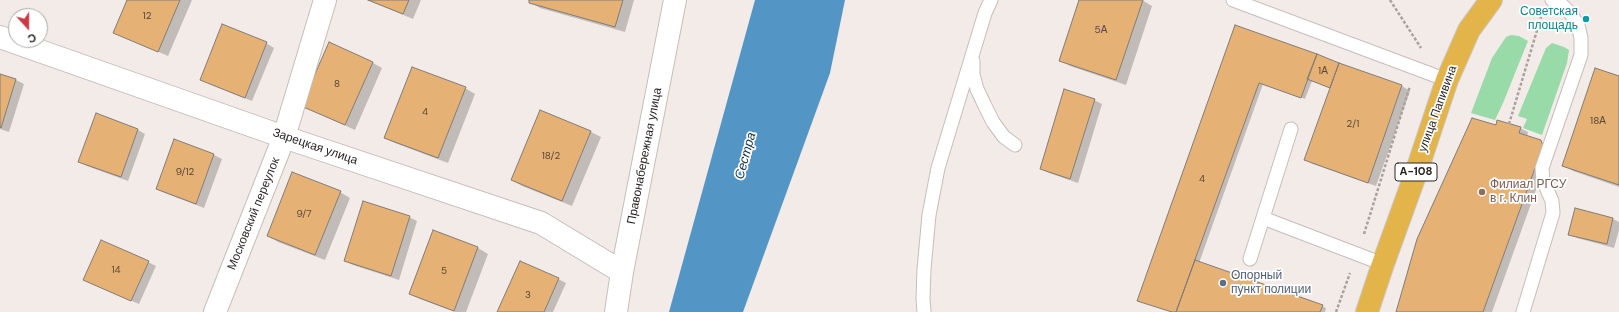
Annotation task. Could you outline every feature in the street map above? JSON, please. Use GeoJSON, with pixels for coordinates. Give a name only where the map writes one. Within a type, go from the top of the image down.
{"type":"FeatureCollection","features":[{"type":"Feature","properties":{"kind":"highway","name":"улица Папивина"},"geometry":{"type":"LineString","coordinates":[[1367,312],[1447,80],[1469,30],[1495,1]]}},
{"type":"Feature","properties":{"kind":"street","name":"Московский переулок"},"geometry":{"type":"LineString","coordinates":[[215,312],[284,137],[325,0]]}},
{"type":"Feature","properties":{"kind":"street","name":"Правонабережная улица"},"geometry":{"type":"LineString","coordinates":[[616,312],[622,272],[675,0]]}},
{"type":"Feature","properties":{"kind":"street","name":"Зарецкая улица"},"geometry":{"type":"LineString","coordinates":[[0,37],[284,137],[540,223],[622,272]]}},
{"type":"Feature","properties":{"kind":"lane"},"geometry":{"type":"LineString","coordinates":[[924,312],[924,269],[929,215],[938,168],[972,53],[985,13],[991,0]]}},
{"type":"Feature","properties":{"kind":"lane"},"geometry":{"type":"LineString","coordinates":[[1233,0],[1447,80]]}},
{"type":"Feature","properties":{"kind":"lane"},"geometry":{"type":"LineString","coordinates":[[1523,312],[1553,212],[1552,201],[1543,180],[1542,168],[1581,55],[1581,38],[1578,25],[1570,13],[1560,4],[1552,0]]}},
{"type":"Feature","properties":{"kind":"lane"},"geometry":{"type":"LineString","coordinates":[[972,53],[973,75],[984,106],[992,122],[1004,137],[1016,145]]}},
{"type":"Feature","properties":{"kind":"lane"},"geometry":{"type":"LineString","coordinates":[[1250,259],[1291,129]]}},
{"type":"Feature","properties":{"kind":"lane"},"geometry":{"type":"LineString","coordinates":[[1263,218],[1383,264]]}},
{"type":"Feature","properties":{"kind":"path"},"geometry":{"type":"LineString","coordinates":[[1336,312],[1357,253],[1422,49],[1390,0]]}},
{"type":"Feature","properties":{"kind":"path"},"geometry":{"type":"LineString","coordinates":[[1509,124],[1542,15]]}},
{"type":"Feature","properties":{"kind":"green space"},"geometry":{"type":"Polygon","coordinates":[[[1511,35],[1519,36],[1528,41],[1495,120],[1471,113],[1492,58],[1506,37],[1511,35]]]}},
{"type":"Feature","properties":{"kind":"green space"},"geometry":{"type":"Polygon","coordinates":[[[1552,43],[1569,50],[1567,63],[1542,135],[1523,128],[1527,119],[1518,116],[1546,48],[1552,43]]]}},
{"type":"Feature","properties":{"kind":"water","name":"Сестра"},"geometry":{"type":"Polygon","coordinates":[[[755,0],[845,0],[830,73],[743,312],[669,312],[755,0]]]}},
{"type":"Feature","properties":{"kind":"building"},"geometry":{"type":"Polygon","coordinates":[[[127,0],[180,0],[158,52],[113,33],[127,0]]]}},
{"type":"Feature","properties":{"kind":"building"},"geometry":{"type":"Polygon","coordinates":[[[368,0],[409,0],[403,14],[368,0]]]}},
{"type":"Feature","properties":{"kind":"building"},"geometry":{"type":"Polygon","coordinates":[[[529,0],[623,0],[615,27],[529,3],[529,0]]]}},
{"type":"Feature","properties":{"kind":"building"},"geometry":{"type":"Polygon","coordinates":[[[1079,0],[1143,0],[1116,80],[1059,61],[1079,0]]]}},
{"type":"Feature","properties":{"kind":"building"},"geometry":{"type":"Polygon","coordinates":[[[222,24],[267,42],[245,98],[200,80],[222,24]]]}},
{"type":"Feature","properties":{"kind":"building"},"geometry":{"type":"Polygon","coordinates":[[[1235,25],[1317,54],[1301,98],[1259,83],[1176,312],[1172,312],[1137,301],[1235,25]]]}},
{"type":"Feature","properties":{"kind":"building"},"geometry":{"type":"Polygon","coordinates":[[[329,42],[373,62],[345,125],[301,106],[329,42]]]}},
{"type":"Feature","properties":{"kind":"building"},"geometry":{"type":"Polygon","coordinates":[[[1317,54],[1339,63],[1330,88],[1307,79],[1317,54]]]}},
{"type":"Feature","properties":{"kind":"building"},"geometry":{"type":"Polygon","coordinates":[[[1339,63],[1402,85],[1368,183],[1304,160],[1339,63]]]}},
{"type":"Feature","properties":{"kind":"building"},"geometry":{"type":"Polygon","coordinates":[[[412,67],[466,87],[438,158],[384,138],[412,67]]]}},
{"type":"Feature","properties":{"kind":"building"},"geometry":{"type":"Polygon","coordinates":[[[1595,68],[1619,76],[1619,185],[1562,166],[1595,68]]]}},
{"type":"Feature","properties":{"kind":"building"},"geometry":{"type":"Polygon","coordinates":[[[0,74],[16,79],[1,128],[0,127],[0,74]]]}},
{"type":"Feature","properties":{"kind":"building"},"geometry":{"type":"Polygon","coordinates":[[[1064,89],[1095,99],[1070,179],[1040,169],[1064,89]]]}},
{"type":"Feature","properties":{"kind":"building"},"geometry":{"type":"Polygon","coordinates":[[[540,110],[591,131],[562,201],[511,180],[540,110]]]}},
{"type":"Feature","properties":{"kind":"building"},"geometry":{"type":"Polygon","coordinates":[[[96,113],[138,129],[121,177],[78,162],[96,113]]]}},
{"type":"Feature","properties":{"kind":"building","name":"Филиал РГСУ в г. Клин"},"geometry":{"type":"Polygon","coordinates":[[[1472,118],[1496,125],[1497,120],[1521,127],[1519,133],[1541,140],[1543,146],[1483,312],[1396,312],[1417,239],[1472,118]]]}},
{"type":"Feature","properties":{"kind":"building"},"geometry":{"type":"Polygon","coordinates":[[[174,139],[214,154],[196,204],[156,189],[174,139]]]}},
{"type":"Feature","properties":{"kind":"building"},"geometry":{"type":"Polygon","coordinates":[[[292,172],[341,191],[315,255],[267,236],[292,172]]]}},
{"type":"Feature","properties":{"kind":"building"},"geometry":{"type":"Polygon","coordinates":[[[363,201],[410,216],[391,276],[344,261],[363,201]]]}},
{"type":"Feature","properties":{"kind":"building"},"geometry":{"type":"Polygon","coordinates":[[[1575,208],[1613,218],[1607,244],[1568,235],[1575,208]]]}},
{"type":"Feature","properties":{"kind":"building"},"geometry":{"type":"Polygon","coordinates":[[[433,230],[478,247],[454,311],[409,294],[433,230]]]}},
{"type":"Feature","properties":{"kind":"building"},"geometry":{"type":"Polygon","coordinates":[[[101,240],[149,261],[131,301],[83,280],[101,240]]]}},
{"type":"Feature","properties":{"kind":"building","name":"Опорный пункт полиции"},"geometry":{"type":"Polygon","coordinates":[[[1195,260],[1323,305],[1320,312],[1176,312],[1195,260]]]}},
{"type":"Feature","properties":{"kind":"building"},"geometry":{"type":"Polygon","coordinates":[[[520,261],[559,278],[544,312],[497,312],[520,261]]]}},
{"type":"Feature","properties":{"kind":"place","name":"Советская площадь"},"geometry":{"type":"Point","coordinates":[1586,19]}},
{"type":"Feature","properties":{"kind":"place","name":"Филиал РГСУ в г. Клин"},"geometry":{"type":"Point","coordinates":[1482,192]}},
{"type":"Feature","properties":{"kind":"place","name":"Опорный пункт полиции"},"geometry":{"type":"Point","coordinates":[1223,283]}}]}
